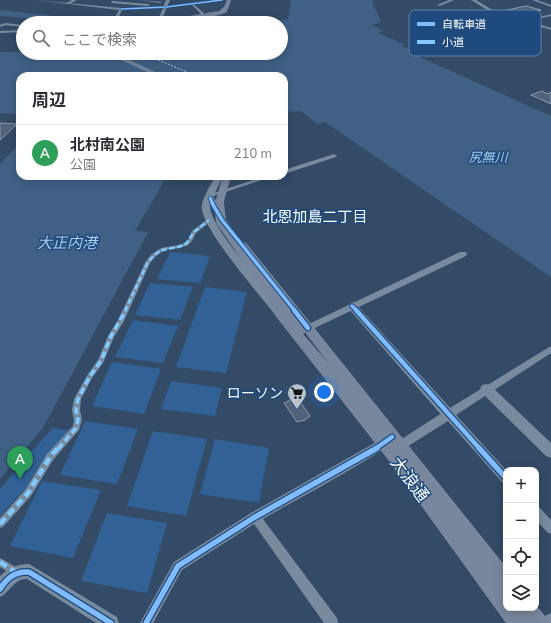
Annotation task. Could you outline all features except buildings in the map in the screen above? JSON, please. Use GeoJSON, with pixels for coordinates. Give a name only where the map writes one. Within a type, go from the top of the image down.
{"type":"FeatureCollection","features":[{"type":"Feature","properties":{"kind":"main road"},"geometry":{"type":"LineString","coordinates":[[192,16],[226,9],[229,0]]}},
{"type":"Feature","properties":{"kind":"main road"},"geometry":{"type":"LineString","coordinates":[[125,60],[152,72]]}},
{"type":"Feature","properties":{"kind":"main road"},"geometry":{"type":"LineString","coordinates":[[226,180],[219,201],[220,221],[264,284],[303,330]]}},
{"type":"Feature","properties":{"kind":"main road"},"geometry":{"type":"LineString","coordinates":[[274,296],[278,310],[303,330]]}},
{"type":"Feature","properties":{"kind":"main road","name":"大浪通"},"geometry":{"type":"LineString","coordinates":[[303,330],[392,445],[503,578]]}},
{"type":"Feature","properties":{"kind":"main road","name":"大浪通"},"geometry":{"type":"LineString","coordinates":[[392,445],[503,603]]}},
{"type":"Feature","properties":{"kind":"main road","name":"大浪通"},"geometry":{"type":"LineString","coordinates":[[509,611],[518,623]]}},
{"type":"Feature","properties":{"kind":"main road"},"geometry":{"type":"LineString","coordinates":[[528,611],[538,623]]}},
{"type":"Feature","properties":{"kind":"street"},"geometry":{"type":"LineString","coordinates":[[37,0],[121,9],[147,6],[154,1]]}},
{"type":"Feature","properties":{"kind":"street"},"geometry":{"type":"LineString","coordinates":[[68,3],[75,0]]}},
{"type":"Feature","properties":{"kind":"street"},"geometry":{"type":"LineString","coordinates":[[140,0],[168,1],[162,16]]}},
{"type":"Feature","properties":{"kind":"street"},"geometry":{"type":"LineString","coordinates":[[103,7],[114,1],[166,7],[222,0]]}},
{"type":"Feature","properties":{"kind":"street"},"geometry":{"type":"LineString","coordinates":[[439,5],[452,0]]}},
{"type":"Feature","properties":{"kind":"street"},"geometry":{"type":"LineString","coordinates":[[473,0],[490,10]]}},
{"type":"Feature","properties":{"kind":"street"},"geometry":{"type":"LineString","coordinates":[[481,0],[490,10]]}},
{"type":"Feature","properties":{"kind":"street"},"geometry":{"type":"LineString","coordinates":[[534,0],[551,6]]}},
{"type":"Feature","properties":{"kind":"street"},"geometry":{"type":"LineString","coordinates":[[191,4],[203,14]]}},
{"type":"Feature","properties":{"kind":"street"},"geometry":{"type":"LineString","coordinates":[[118,16],[121,9]]}},
{"type":"Feature","properties":{"kind":"street"},"geometry":{"type":"LineString","coordinates":[[205,16],[220,14],[225,12],[226,9]]}},
{"type":"Feature","properties":{"kind":"street"},"geometry":{"type":"LineString","coordinates":[[192,16],[217,12]]}},
{"type":"Feature","properties":{"kind":"street"},"geometry":{"type":"LineString","coordinates":[[541,17],[551,15]]}},
{"type":"Feature","properties":{"kind":"street"},"geometry":{"type":"LineString","coordinates":[[0,26],[5,24],[16,25]]}},
{"type":"Feature","properties":{"kind":"street"},"geometry":{"type":"LineString","coordinates":[[541,26],[551,29]]}},
{"type":"Feature","properties":{"kind":"street"},"geometry":{"type":"LineString","coordinates":[[0,32],[16,31]]}},
{"type":"Feature","properties":{"kind":"street"},"geometry":{"type":"LineString","coordinates":[[288,171],[334,156]]}},
{"type":"Feature","properties":{"kind":"street"},"geometry":{"type":"LineString","coordinates":[[217,180],[211,196],[206,203],[209,220],[259,288],[278,310]]}},
{"type":"Feature","properties":{"kind":"street"},"geometry":{"type":"LineString","coordinates":[[211,196],[259,180]]}},
{"type":"Feature","properties":{"kind":"street"},"geometry":{"type":"LineString","coordinates":[[211,196],[222,220],[303,330],[463,254]]}},
{"type":"Feature","properties":{"kind":"street"},"geometry":{"type":"LineString","coordinates":[[1,522],[28,493],[50,458],[76,428],[78,420],[76,410],[78,399],[103,356],[111,336],[121,321],[141,282],[148,262],[161,249],[186,244],[191,240],[193,233],[209,220],[222,220]]}},
{"type":"Feature","properties":{"kind":"street"},"geometry":{"type":"LineString","coordinates":[[352,306],[503,475]]}},
{"type":"Feature","properties":{"kind":"street"},"geometry":{"type":"LineString","coordinates":[[146,623],[178,566],[255,517],[448,414],[551,349]]}},
{"type":"Feature","properties":{"kind":"street"},"geometry":{"type":"LineString","coordinates":[[486,390],[551,452]]}},
{"type":"Feature","properties":{"kind":"street"},"geometry":{"type":"LineString","coordinates":[[539,515],[551,528]]}},
{"type":"Feature","properties":{"kind":"street"},"geometry":{"type":"LineString","coordinates":[[255,517],[332,623]]}},
{"type":"Feature","properties":{"kind":"street"},"geometry":{"type":"LineString","coordinates":[[0,562],[17,573]]}},
{"type":"Feature","properties":{"kind":"street"},"geometry":{"type":"LineString","coordinates":[[0,589],[6,580],[17,573],[29,572],[111,623]]}},
{"type":"Feature","properties":{"kind":"shaded area"},"geometry":{"type":"Polygon","coordinates":[[[170,252],[210,256],[200,283],[157,279],[170,252]]]}},
{"type":"Feature","properties":{"kind":"shaded area"},"geometry":{"type":"Polygon","coordinates":[[[150,283],[193,287],[180,320],[135,315],[150,283]]]}},
{"type":"Feature","properties":{"kind":"shaded area"},"geometry":{"type":"Polygon","coordinates":[[[205,287],[247,292],[226,373],[176,367],[205,287]]]}},
{"type":"Feature","properties":{"kind":"shaded area"},"geometry":{"type":"Polygon","coordinates":[[[133,320],[178,326],[163,363],[115,357],[133,320]]]}},
{"type":"Feature","properties":{"kind":"shaded area"},"geometry":{"type":"Polygon","coordinates":[[[112,362],[161,369],[144,414],[92,406],[112,362]]]}},
{"type":"Feature","properties":{"kind":"shaded area"},"geometry":{"type":"Polygon","coordinates":[[[171,381],[222,388],[215,416],[161,409],[171,381]]]}},
{"type":"Feature","properties":{"kind":"shaded area"},"geometry":{"type":"Polygon","coordinates":[[[85,421],[138,429],[117,484],[60,475],[85,421]]]}},
{"type":"Feature","properties":{"kind":"shaded area"},"geometry":{"type":"Polygon","coordinates":[[[52,428],[70,430],[51,450],[37,469],[26,488],[0,516],[0,489],[52,428]]]}},
{"type":"Feature","properties":{"kind":"shaded area"},"geometry":{"type":"Polygon","coordinates":[[[153,431],[207,439],[186,516],[127,506],[153,431]]]}},
{"type":"Feature","properties":{"kind":"shaded area"},"geometry":{"type":"Polygon","coordinates":[[[215,439],[269,448],[259,503],[200,494],[215,439]]]}},
{"type":"Feature","properties":{"kind":"shaded area"},"geometry":{"type":"Polygon","coordinates":[[[42,481],[101,490],[73,558],[10,546],[42,481]]]}},
{"type":"Feature","properties":{"kind":"shaded area"},"geometry":{"type":"Polygon","coordinates":[[[107,513],[167,523],[147,593],[81,581],[107,513]]]}},
{"type":"Feature","properties":{"kind":"water","name":"尻無川"},"geometry":{"type":"Polygon","coordinates":[[[291,0],[372,0],[373,8],[375,8],[381,22],[372,25],[383,31],[378,33],[404,44],[401,46],[409,49],[409,56],[417,56],[551,116],[551,277],[325,122],[317,124],[301,111],[288,112],[288,72],[16,72],[16,114],[0,113],[0,52],[16,52],[16,60],[288,60],[288,19],[291,0]]]}},
{"type":"Feature","properties":{"kind":"water"},"geometry":{"type":"Polygon","coordinates":[[[0,10],[55,16],[16,16],[16,17],[0,16],[0,10]]]}},
{"type":"Feature","properties":{"kind":"water","name":"大正内港"},"geometry":{"type":"Polygon","coordinates":[[[16,147],[16,180],[165,180],[135,231],[148,232],[43,428],[0,479],[0,164],[16,147]]]}},
{"type":"Feature","properties":{"kind":"ferry route"},"geometry":{"type":"LineString","coordinates":[[158,60],[187,72]]}},
{"type":"Feature","properties":{"kind":"marked path"},"geometry":{"type":"LineString","coordinates":[[0,524],[28,493],[50,457],[76,428],[78,420],[76,410],[78,399],[90,376],[101,361],[111,336],[121,321],[148,262],[158,251],[167,248],[175,248],[188,243],[194,232],[209,220]]}},
{"type":"Feature","properties":{"kind":"marked path"},"geometry":{"type":"LineString","coordinates":[[0,562],[17,573]]}},
{"type":"Feature","properties":{"kind":"cycle path"},"geometry":{"type":"LineString","coordinates":[[121,9],[166,7],[222,0]]}},
{"type":"Feature","properties":{"kind":"cycle path"},"geometry":{"type":"LineString","coordinates":[[210,198],[222,220],[308,328]]}},
{"type":"Feature","properties":{"kind":"cycle path"},"geometry":{"type":"LineString","coordinates":[[352,306],[503,475]]}},
{"type":"Feature","properties":{"kind":"cycle path"},"geometry":{"type":"LineString","coordinates":[[146,623],[178,566],[255,517],[369,453],[392,437]]}},
{"type":"Feature","properties":{"kind":"cycle path"},"geometry":{"type":"LineString","coordinates":[[0,589],[12,576],[20,572],[29,572],[111,623]]}},
{"type":"Feature","properties":{"kind":"place","name":"ローソン"},"geometry":{"type":"Point","coordinates":[297,410]}},
{"type":"Feature","properties":{"kind":"place","name":"北村南公園"},"geometry":{"type":"Point","coordinates":[20,479]}},
{"type":"Feature","properties":{"kind":"district","name":"北恩加島二丁目"},"geometry":{"type":"Point","coordinates":[315,217]}}]}
